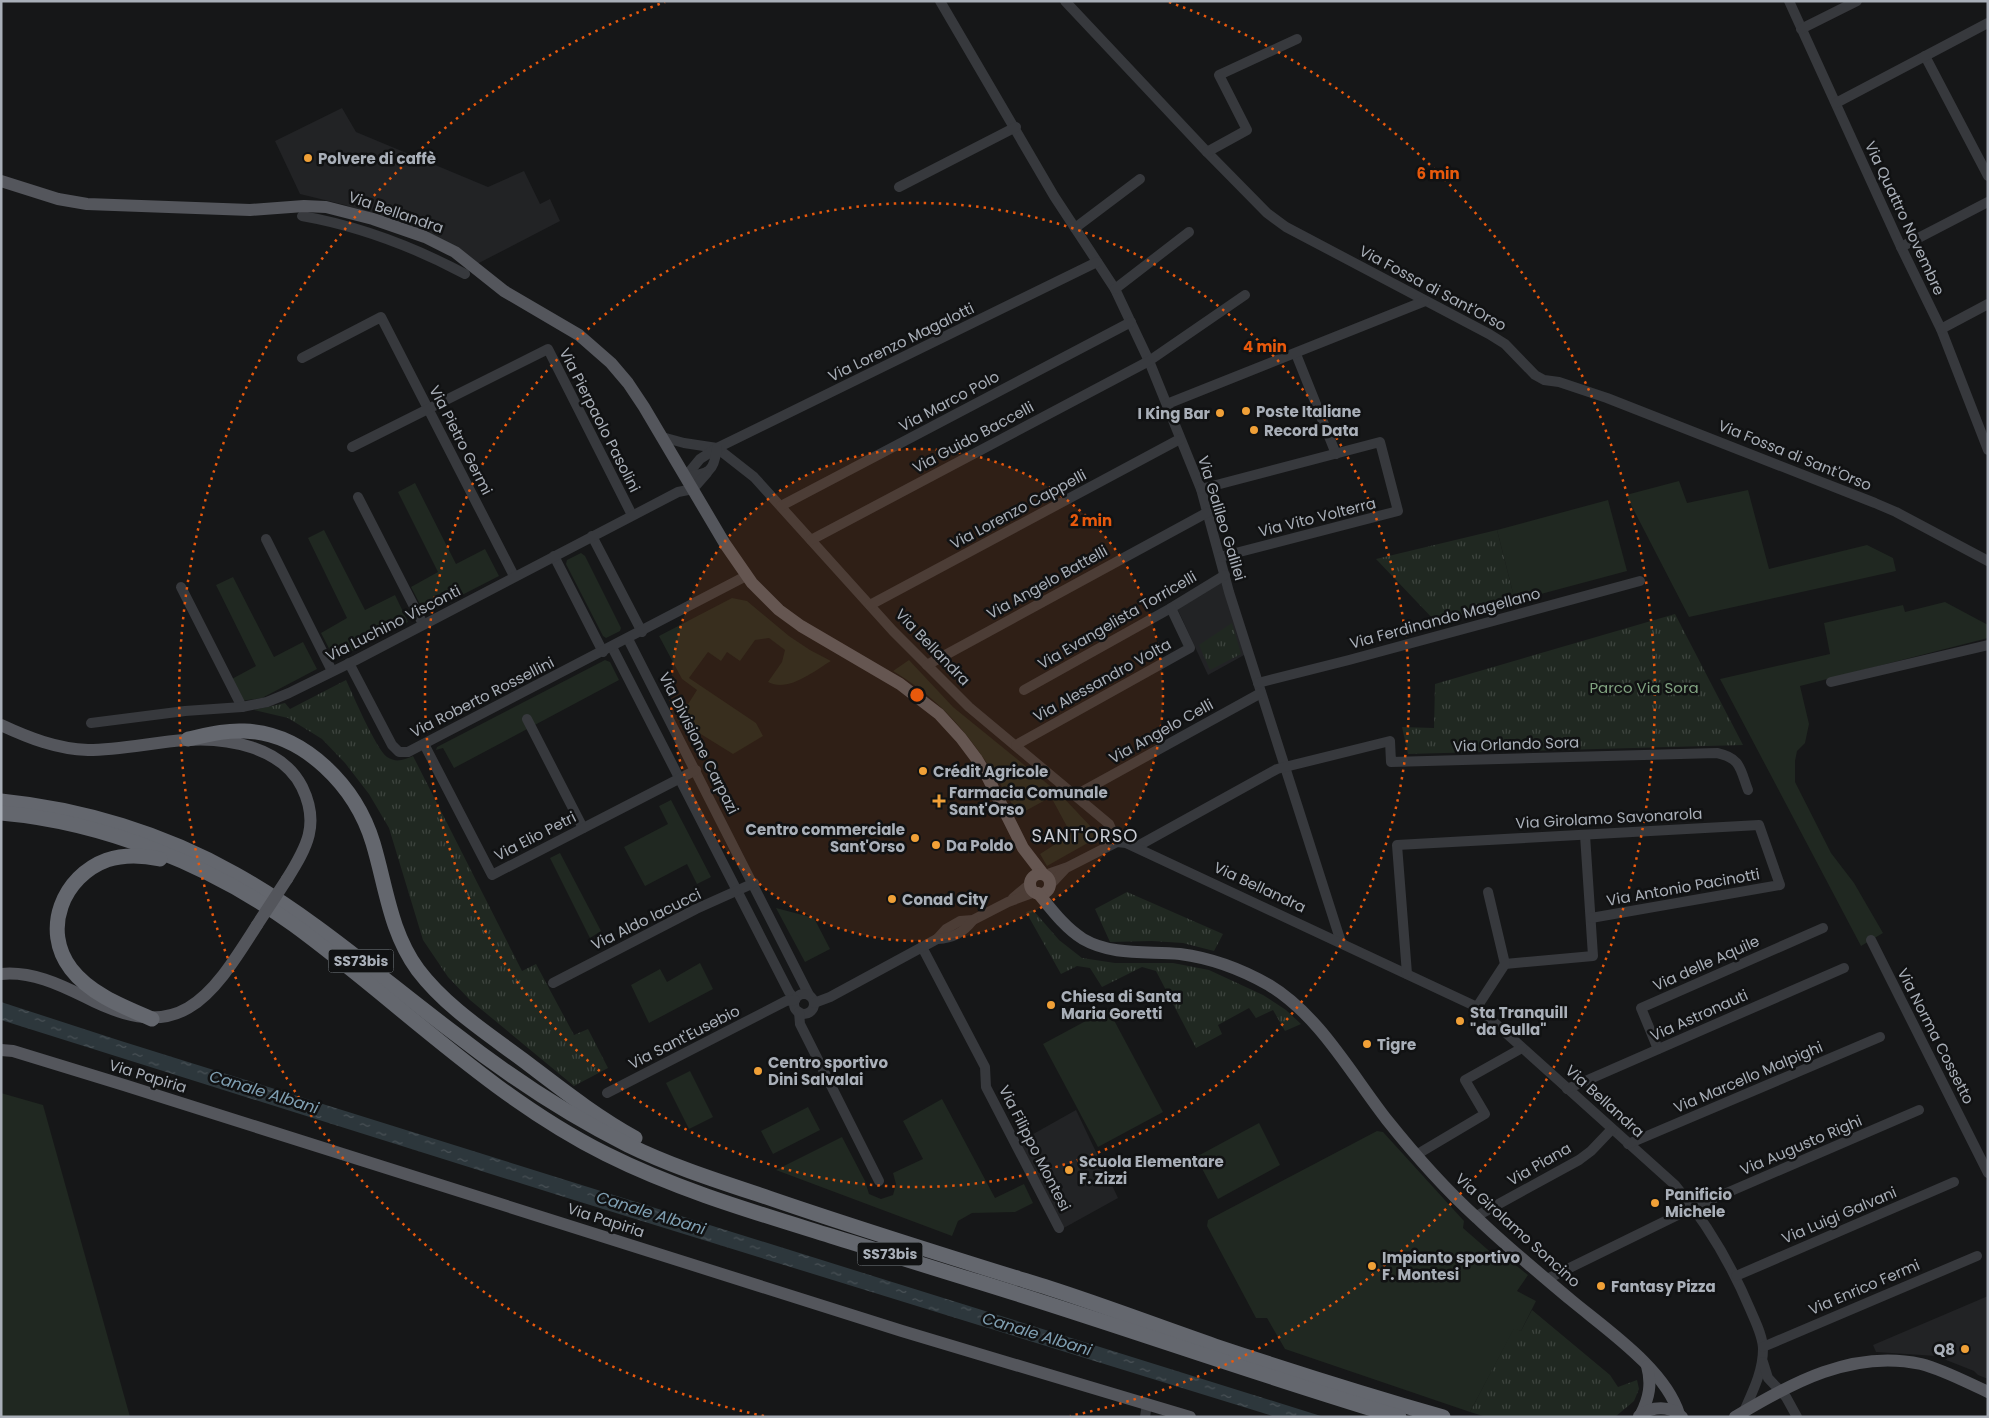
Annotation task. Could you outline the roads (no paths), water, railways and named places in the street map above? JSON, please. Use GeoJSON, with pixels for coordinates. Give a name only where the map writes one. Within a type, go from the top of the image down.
{"type":"FeatureCollection","features":[{"type":"Feature","properties":{"kind":"highway"},"geometry":{"type":"LineString","coordinates":[[188,739],[227,732],[250,731],[268,735],[294,745],[319,762],[342,786],[362,817],[372,841],[399,937],[417,968],[432,987],[476,1024],[587,1107],[628,1134],[674,1158],[697,1174]]}},
{"type":"Feature","properties":{"kind":"highway","name":"SS73bis"},"geometry":{"type":"LineString","coordinates":[[1,801],[53,809],[121,826],[174,845],[234,873],[318,928],[481,1054],[552,1103],[584,1122],[644,1152],[697,1174],[1081,1306]]}},
{"type":"Feature","properties":{"kind":"highway","name":"SS73bis"},"geometry":{"type":"LineString","coordinates":[[1,813],[37,818],[115,836],[202,869],[240,890],[291,923],[453,1052],[525,1105],[609,1156],[743,1210],[1081,1306]]}},
{"type":"Feature","properties":{"kind":"highway"},"geometry":{"type":"LineString","coordinates":[[152,1018],[102,995],[85,983],[71,969],[63,955],[57,937],[60,907],[76,880],[97,865],[112,859],[146,856],[202,869]]}},
{"type":"Feature","properties":{"kind":"highway"},"geometry":{"type":"LineString","coordinates":[[1081,1306],[1310,1390],[1399,1417]]}},
{"type":"Feature","properties":{"kind":"highway"},"geometry":{"type":"LineString","coordinates":[[1081,1306],[1328,1384],[1443,1417]]}},
{"type":"Feature","properties":{"kind":"main road","name":"Via Bellandra"},"geometry":{"type":"LineString","coordinates":[[1,181],[58,199],[87,204],[250,210],[320,206],[354,213],[425,237],[451,249],[504,291],[585,339],[611,363],[628,383],[686,476]]}},
{"type":"Feature","properties":{"kind":"main road","name":"Via Girolamo Soncino"},"geometry":{"type":"LineString","coordinates":[[686,476],[724,544],[746,576],[772,603],[794,621],[900,684],[939,714],[961,738],[984,771],[1040,884],[1060,919],[1083,939],[1096,945],[1123,951],[1180,954],[1206,959],[1230,966],[1270,986],[1285,996],[1314,1024],[1416,1154],[1475,1216],[1647,1366],[1667,1386],[1681,1415]]}},
{"type":"Feature","properties":{"kind":"main road"},"geometry":{"type":"LineString","coordinates":[[1,725],[41,742],[64,748],[98,750],[188,739],[235,743],[255,748],[281,762],[296,778],[308,804],[311,829],[303,853],[229,969],[211,992],[184,1010],[152,1018],[132,1016],[117,1012],[48,980],[26,975],[1,974]]}},
{"type":"Feature","properties":{"kind":"main road","name":"Via Papiria"},"geometry":{"type":"LineString","coordinates":[[1,1043],[7,1051],[902,1331],[1146,1404],[1158,1412],[1190,1417]]}},
{"type":"Feature","properties":{"kind":"main road"},"geometry":{"type":"LineString","coordinates":[[1740,1414],[1818,1373],[1848,1363],[1884,1361],[1920,1364],[1950,1374],[1988,1392]]}},
{"type":"Feature","properties":{"kind":"main road"},"geometry":{"type":"LineString","coordinates":[[1640,1415],[1647,1402],[1650,1387],[1647,1366]]}},
{"type":"Feature","properties":{"kind":"main road"},"geometry":{"type":"LineString","coordinates":[[1640,1415],[1660,1408],[1671,1409],[1681,1415]]}},
{"type":"Feature","properties":{"kind":"street","name":"Via Galileo Galilei"},"geometry":{"type":"LineString","coordinates":[[940,1],[1075,228],[1114,289],[1149,361],[1201,489],[1261,693],[1341,942]]}},
{"type":"Feature","properties":{"kind":"street","name":"Via Fossa di Sant'Orso"},"geometry":{"type":"LineString","coordinates":[[1065,1],[1207,152],[1267,213],[1286,227],[1505,344],[1534,375],[1544,380],[1560,382],[1607,398],[1875,503],[1896,512],[1988,562]]}},
{"type":"Feature","properties":{"kind":"street","name":"Via Quattro Novembre"},"geometry":{"type":"LineString","coordinates":[[1789,1],[1901,247],[1941,329],[1988,450]]}},
{"type":"Feature","properties":{"kind":"street"},"geometry":{"type":"LineString","coordinates":[[1801,29],[1856,1]]}},
{"type":"Feature","properties":{"kind":"street"},"geometry":{"type":"LineString","coordinates":[[1836,103],[1988,23]]}},
{"type":"Feature","properties":{"kind":"street"},"geometry":{"type":"LineString","coordinates":[[1207,152],[1247,130],[1219,75],[1297,39]]}},
{"type":"Feature","properties":{"kind":"street"},"geometry":{"type":"LineString","coordinates":[[1925,56],[1988,176]]}},
{"type":"Feature","properties":{"kind":"street"},"geometry":{"type":"LineString","coordinates":[[899,188],[1016,127]]}},
{"type":"Feature","properties":{"kind":"street"},"geometry":{"type":"LineString","coordinates":[[1075,228],[1140,179]]}},
{"type":"Feature","properties":{"kind":"street"},"geometry":{"type":"LineString","coordinates":[[1901,247],[1988,202]]}},
{"type":"Feature","properties":{"kind":"street","name":"Via Bellandra"},"geometry":{"type":"LineString","coordinates":[[302,216],[333,222],[381,237],[438,260],[465,274]]}},
{"type":"Feature","properties":{"kind":"street"},"geometry":{"type":"LineString","coordinates":[[381,237],[386,223]]}},
{"type":"Feature","properties":{"kind":"street"},"geometry":{"type":"LineString","coordinates":[[1114,289],[1189,232]]}},
{"type":"Feature","properties":{"kind":"street","name":"Via Lorenzo Magalotti"},"geometry":{"type":"LineString","coordinates":[[686,476],[700,459],[717,448],[1097,262]]}},
{"type":"Feature","properties":{"kind":"street","name":"Via Guido Baccelli"},"geometry":{"type":"LineString","coordinates":[[811,540],[1149,361],[1245,295]]}},
{"type":"Feature","properties":{"kind":"street"},"geometry":{"type":"LineString","coordinates":[[1167,404],[1425,301]]}},
{"type":"Feature","properties":{"kind":"street"},"geometry":{"type":"LineString","coordinates":[[1941,329],[1988,304]]}},
{"type":"Feature","properties":{"kind":"street","name":"Via Pietro Germi"},"geometry":{"type":"LineString","coordinates":[[302,358],[381,317],[514,576]]}},
{"type":"Feature","properties":{"kind":"street","name":"Via Marco Polo"},"geometry":{"type":"LineString","coordinates":[[781,506],[1131,322]]}},
{"type":"Feature","properties":{"kind":"street","name":"Via Pierpaolo Pasolini"},"geometry":{"type":"LineString","coordinates":[[428,409],[548,349],[632,516]]}},
{"type":"Feature","properties":{"kind":"street"},"geometry":{"type":"LineString","coordinates":[[1201,489],[1336,454],[1296,354]]}},
{"type":"Feature","properties":{"kind":"street"},"geometry":{"type":"LineString","coordinates":[[352,447],[428,409]]}},
{"type":"Feature","properties":{"kind":"street"},"geometry":{"type":"LineString","coordinates":[[662,437],[684,443],[717,448],[716,461],[693,489]]}},
{"type":"Feature","properties":{"kind":"street","name":"Via Lorenzo Cappelli"},"geometry":{"type":"LineString","coordinates":[[870,605],[1180,439]]}},
{"type":"Feature","properties":{"kind":"street","name":"Via Vito Volterra"},"geometry":{"type":"LineString","coordinates":[[1220,557],[1398,511],[1380,442],[1336,454]]}},
{"type":"Feature","properties":{"kind":"street","name":"Via Bellandra"},"geometry":{"type":"LineString","coordinates":[[717,448],[754,477],[870,605],[969,707],[1109,824],[1117,842],[1136,847],[1477,1007],[1675,1185],[1694,1207],[1736,1276],[1756,1322],[1763,1347],[1762,1361],[1758,1380],[1740,1414]]}},
{"type":"Feature","properties":{"kind":"street"},"geometry":{"type":"LineString","coordinates":[[686,476],[707,473]]}},
{"type":"Feature","properties":{"kind":"street","name":"Via Luchino Visconti"},"geometry":{"type":"LineString","coordinates":[[91,723],[186,711],[242,707],[267,702],[349,663],[678,492],[693,489]]}},
{"type":"Feature","properties":{"kind":"street"},"geometry":{"type":"LineString","coordinates":[[358,497],[423,624]]}},
{"type":"Feature","properties":{"kind":"street","name":"Via Angelo Battelli"},"geometry":{"type":"LineString","coordinates":[[928,665],[1208,512]]}},
{"type":"Feature","properties":{"kind":"street"},"geometry":{"type":"LineString","coordinates":[[592,536],[642,632]]}},
{"type":"Feature","properties":{"kind":"street"},"geometry":{"type":"LineString","coordinates":[[266,540],[332,671]]}},
{"type":"Feature","properties":{"kind":"street"},"geometry":{"type":"LineString","coordinates":[[554,556],[679,778],[797,1008],[800,1024],[879,1181]]}},
{"type":"Feature","properties":{"kind":"street","name":"Via Evangelista Torricelli"},"geometry":{"type":"LineString","coordinates":[[1024,690],[1171,608],[1225,575]]}},
{"type":"Feature","properties":{"kind":"street","name":"Via Roberto Rossellini"},"geometry":{"type":"LineString","coordinates":[[349,663],[392,745],[399,752],[408,752],[642,632],[746,576]]}},
{"type":"Feature","properties":{"kind":"street","name":"Via Ferdinando Magellano"},"geometry":{"type":"LineString","coordinates":[[1258,682],[1349,660],[1640,581]]}},
{"type":"Feature","properties":{"kind":"street"},"geometry":{"type":"LineString","coordinates":[[181,587],[242,707]]}},
{"type":"Feature","properties":{"kind":"street","name":"Via Alessandro Volta"},"geometry":{"type":"LineString","coordinates":[[1016,745],[1190,648],[1171,608]]}},
{"type":"Feature","properties":{"kind":"street","name":"Via Divisione Carpazi"},"geometry":{"type":"LineString","coordinates":[[628,639],[812,999]]}},
{"type":"Feature","properties":{"kind":"street"},"geometry":{"type":"LineString","coordinates":[[1831,682],[1988,645]]}},
{"type":"Feature","properties":{"kind":"street","name":"Via Angelo Celli"},"geometry":{"type":"LineString","coordinates":[[1076,795],[1261,693]]}},
{"type":"Feature","properties":{"kind":"street"},"geometry":{"type":"LineString","coordinates":[[527,719],[583,828]]}},
{"type":"Feature","properties":{"kind":"street","name":"Via Orlando Sora"},"geometry":{"type":"LineString","coordinates":[[1285,767],[1390,741],[1391,762],[1717,753],[1731,756],[1738,764],[1748,790]]}},
{"type":"Feature","properties":{"kind":"street","name":"Via Elio Petri"},"geometry":{"type":"LineString","coordinates":[[424,744],[492,875],[696,770]]}},
{"type":"Feature","properties":{"kind":"street"},"geometry":{"type":"LineString","coordinates":[[1136,847],[1277,769],[1285,767]]}},
{"type":"Feature","properties":{"kind":"street","name":"Via Girolamo Savonarola"},"geometry":{"type":"LineString","coordinates":[[1407,974],[1397,845],[1759,825],[1780,885]]}},
{"type":"Feature","properties":{"kind":"street"},"geometry":{"type":"LineString","coordinates":[[1505,964],[1593,956],[1585,835]]}},
{"type":"Feature","properties":{"kind":"street","name":"Via Sant'Eusebio"},"geometry":{"type":"LineString","coordinates":[[797,1008],[800,995],[812,999],[830,996],[937,940],[946,929],[960,921],[974,920],[1068,867],[1117,842]]}},
{"type":"Feature","properties":{"kind":"street","name":"Via Aldo Iacucci"},"geometry":{"type":"LineString","coordinates":[[553,982],[696,909],[754,884]]}},
{"type":"Feature","properties":{"kind":"street","name":"Via Antonio Pacinotti"},"geometry":{"type":"LineString","coordinates":[[1591,918],[1780,885]]}},
{"type":"Feature","properties":{"kind":"street"},"geometry":{"type":"LineString","coordinates":[[1477,1007],[1505,964],[1488,892]]}},
{"type":"Feature","properties":{"kind":"street","name":"Via delle Aquile"},"geometry":{"type":"LineString","coordinates":[[1658,1049],[1641,1008],[1823,928]]}},
{"type":"Feature","properties":{"kind":"street","name":"Via Norma Cossetto"},"geometry":{"type":"LineString","coordinates":[[1871,940],[1988,1173]]}},
{"type":"Feature","properties":{"kind":"street","name":"Via Filippo Montesi"},"geometry":{"type":"LineString","coordinates":[[922,947],[985,1067],[986,1087],[1059,1228]]}},
{"type":"Feature","properties":{"kind":"street","name":"Via Astronauti"},"geometry":{"type":"LineString","coordinates":[[1567,1089],[1844,968]]}},
{"type":"Feature","properties":{"kind":"street","name":"Via Sant'Eusebio"},"geometry":{"type":"LineString","coordinates":[[607,1093],[775,1007],[797,1008],[805,1014],[811,1012],[812,999]]}},
{"type":"Feature","properties":{"kind":"street","name":"Via Marcello Malpighi"},"geometry":{"type":"LineString","coordinates":[[1628,1144],[1880,1036]]}},
{"type":"Feature","properties":{"kind":"street"},"geometry":{"type":"LineString","coordinates":[[1416,1154],[1484,1114],[1465,1080],[1522,1048]]}},
{"type":"Feature","properties":{"kind":"street","name":"Via Augusto Righi"},"geometry":{"type":"LineString","coordinates":[[1547,1279],[1694,1207],[1920,1110]]}},
{"type":"Feature","properties":{"kind":"street","name":"Via Piana"},"geometry":{"type":"LineString","coordinates":[[1475,1216],[1579,1160],[1591,1151],[1612,1129]]}},
{"type":"Feature","properties":{"kind":"street","name":"Via Luigi Galvani"},"geometry":{"type":"LineString","coordinates":[[1736,1276],[1954,1182]]}},
{"type":"Feature","properties":{"kind":"street","name":"Via Enrico Fermi"},"geometry":{"type":"LineString","coordinates":[[1763,1347],[1977,1256]]}},
{"type":"Feature","properties":{"kind":"street"},"geometry":{"type":"LineString","coordinates":[[1762,1361],[1768,1378],[1781,1391],[1792,1407],[1796,1417]]}},
{"type":"Feature","properties":{"kind":"street"},"geometry":{"type":"LineString","coordinates":[[1145,1417],[1146,1404]]}},
{"type":"Feature","properties":{"kind":"water","name":"Canale Albani"},"geometry":{"type":"Polygon","coordinates":[[[1,1002],[1324,1417],[1276,1417],[561,1196],[1,1020],[1,1002]]]}},
{"type":"Feature","properties":{"kind":"place","name":"Polvere di caffè"},"geometry":{"type":"Point","coordinates":[308,158]}},
{"type":"Feature","properties":{"kind":"place","name":"Poste Italiane"},"geometry":{"type":"Point","coordinates":[1246,411]}},
{"type":"Feature","properties":{"kind":"place","name":"I King Bar"},"geometry":{"type":"Point","coordinates":[1220,413]}},
{"type":"Feature","properties":{"kind":"place","name":"Record Data"},"geometry":{"type":"Point","coordinates":[1254,430]}},
{"type":"Feature","properties":{"kind":"place","name":"Crédit Agricole"},"geometry":{"type":"Point","coordinates":[923,771]}},
{"type":"Feature","properties":{"kind":"place","name":"Farmacia Comunale Sant'Orso"},"geometry":{"type":"Point","coordinates":[939,801]}},
{"type":"Feature","properties":{"kind":"place","name":"Centro commerciale Sant'Orso"},"geometry":{"type":"Point","coordinates":[915,838]}},
{"type":"Feature","properties":{"kind":"place","name":"Da Poldo"},"geometry":{"type":"Point","coordinates":[936,845]}},
{"type":"Feature","properties":{"kind":"place","name":"Conad City"},"geometry":{"type":"Point","coordinates":[892,899]}},
{"type":"Feature","properties":{"kind":"place","name":"Chiesa di Santa Maria Goretti"},"geometry":{"type":"Point","coordinates":[1051,1005]}},
{"type":"Feature","properties":{"kind":"place","name":"Sta Tranquill \"da Gulla\""},"geometry":{"type":"Point","coordinates":[1460,1021]}},
{"type":"Feature","properties":{"kind":"place","name":"Tigre"},"geometry":{"type":"Point","coordinates":[1367,1044]}},
{"type":"Feature","properties":{"kind":"place","name":"Centro sportivo Dini Salvalai"},"geometry":{"type":"Point","coordinates":[758,1071]}},
{"type":"Feature","properties":{"kind":"place","name":"Scuola Elementare F. Zizzi"},"geometry":{"type":"Point","coordinates":[1069,1170]}},
{"type":"Feature","properties":{"kind":"place","name":"Panificio Michele"},"geometry":{"type":"Point","coordinates":[1655,1203]}},
{"type":"Feature","properties":{"kind":"place","name":"Impianto sportivo F. Montesi"},"geometry":{"type":"Point","coordinates":[1372,1266]}},
{"type":"Feature","properties":{"kind":"place","name":"Fantasy Pizza"},"geometry":{"type":"Point","coordinates":[1601,1286]}},
{"type":"Feature","properties":{"kind":"place","name":"Q8"},"geometry":{"type":"Point","coordinates":[1965,1349]}},
{"type":"Feature","properties":{"kind":"district","name":"SANT'ORSO"},"geometry":{"type":"Point","coordinates":[1085,835]}},
{"type":"Feature","properties":{"kind":"park label","name":"Parco Via Sora"},"geometry":{"type":"Point","coordinates":[1644,687]}}]}
